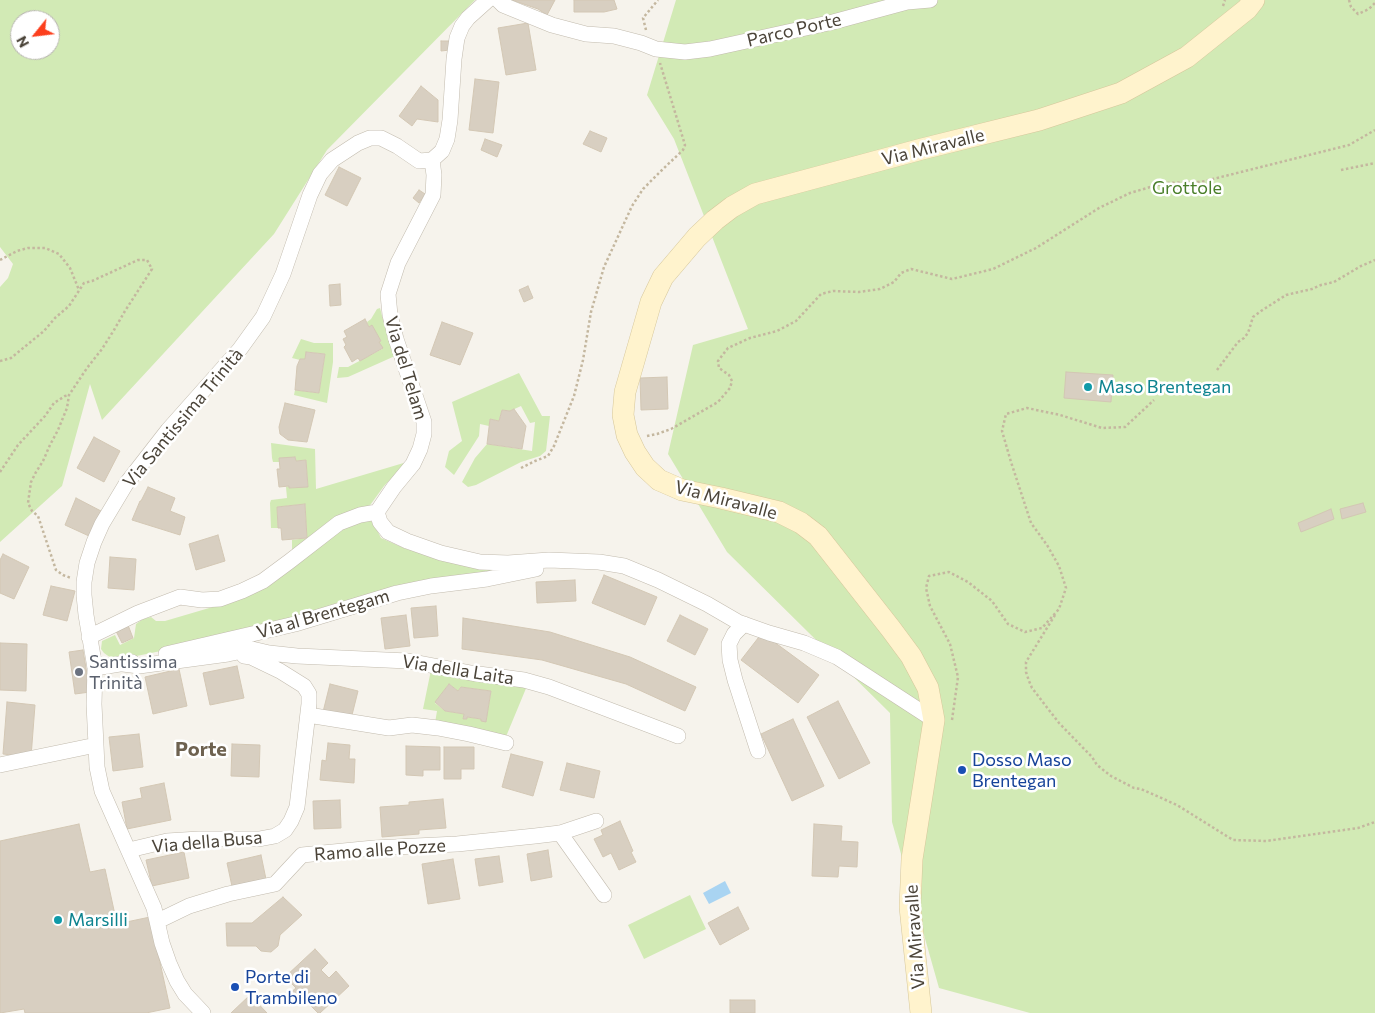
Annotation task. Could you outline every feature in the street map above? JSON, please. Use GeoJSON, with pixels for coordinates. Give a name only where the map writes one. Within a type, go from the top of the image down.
{"type":"FeatureCollection","features":[{"type":"Feature","properties":{"kind":"street"},"geometry":{"type":"LineString","coordinates":[[432,160],[442,151],[447,139],[457,38],[468,18],[488,0]]}},
{"type":"Feature","properties":{"kind":"street","name":"Parco Porte"},"geometry":{"type":"LineString","coordinates":[[498,0],[503,5],[552,25],[586,34],[623,38],[656,49],[685,52],[710,49],[833,22],[907,2],[930,0]]}},
{"type":"Feature","properties":{"kind":"street","name":"Via Miravalle"},"geometry":{"type":"LineString","coordinates":[[922,1013],[910,907],[912,860],[943,722],[911,656],[818,536],[801,523],[778,512],[682,490],[658,480],[645,467],[635,452],[627,434],[623,415],[625,392],[651,302],[663,277],[697,236],[732,207],[755,194],[1039,120],[1121,93],[1187,57],[1246,9],[1254,0]]}},
{"type":"Feature","properties":{"kind":"street","name":"Via Santissima Trinità"},"geometry":{"type":"LineString","coordinates":[[203,1013],[185,994],[177,981],[162,942],[154,908],[102,790],[97,767],[94,706],[95,668],[86,615],[84,582],[87,563],[94,542],[113,504],[126,484],[168,430],[240,349],[263,317],[283,274],[310,195],[320,174],[332,160],[358,143],[370,138],[382,138],[419,161],[432,160]]}},
{"type":"Feature","properties":{"kind":"street","name":"Via del Telam"},"geometry":{"type":"LineString","coordinates":[[377,512],[394,486],[413,464],[424,434],[424,422],[396,340],[388,298],[398,263],[433,195],[434,175],[432,160]]}},
{"type":"Feature","properties":{"kind":"street"},"geometry":{"type":"LineString","coordinates":[[89,636],[138,613],[180,597],[202,600],[220,599],[242,591],[269,577],[339,523],[360,514],[377,512]]}},
{"type":"Feature","properties":{"kind":"street","name":"Via al Brentegam"},"geometry":{"type":"LineString","coordinates":[[377,512],[380,522],[388,532],[406,541],[440,553],[480,562],[508,563],[549,560],[599,562],[624,566],[658,580],[744,624],[768,634],[804,643],[837,657],[943,722]]}},
{"type":"Feature","properties":{"kind":"street","name":"Via al Brentegam"},"geometry":{"type":"LineString","coordinates":[[95,668],[123,664],[295,624],[397,593],[431,586],[487,579],[536,568],[549,560]]}},
{"type":"Feature","properties":{"kind":"street"},"geometry":{"type":"LineString","coordinates":[[744,624],[734,634],[729,644],[730,660],[734,680],[758,751]]}},
{"type":"Feature","properties":{"kind":"street","name":"Via della Laita"},"geometry":{"type":"LineString","coordinates":[[228,654],[252,649],[297,656],[408,661],[471,673],[524,680],[548,687],[678,736]]}},
{"type":"Feature","properties":{"kind":"street"},"geometry":{"type":"LineString","coordinates":[[123,664],[139,666],[228,654]]}},
{"type":"Feature","properties":{"kind":"street","name":"Via della Busa"},"geometry":{"type":"LineString","coordinates":[[129,850],[166,841],[259,839],[275,836],[285,830],[291,821],[297,807],[310,704],[309,694],[304,686],[280,671],[251,657],[228,654]]}},
{"type":"Feature","properties":{"kind":"street"},"geometry":{"type":"LineString","coordinates":[[308,716],[389,728],[412,725],[438,728],[506,743]]}},
{"type":"Feature","properties":{"kind":"street"},"geometry":{"type":"LineString","coordinates":[[0,765],[96,745]]}},
{"type":"Feature","properties":{"kind":"street","name":"Ramo alle Pozze"},"geometry":{"type":"LineString","coordinates":[[158,921],[189,906],[228,894],[275,884],[302,855],[374,848],[458,844],[560,833],[596,821]]}},
{"type":"Feature","properties":{"kind":"street"},"geometry":{"type":"LineString","coordinates":[[560,833],[604,895]]}},
{"type":"Feature","properties":{"kind":"path"},"geometry":{"type":"LineString","coordinates":[[643,18],[658,0]]}},
{"type":"Feature","properties":{"kind":"path"},"geometry":{"type":"LineString","coordinates":[[1349,0],[1351,7],[1358,14],[1375,3]]}},
{"type":"Feature","properties":{"kind":"path"},"geometry":{"type":"LineString","coordinates":[[521,468],[548,456],[554,446],[574,396],[583,360],[591,312],[604,267],[632,206],[643,189],[683,150],[685,145],[656,49]]}},
{"type":"Feature","properties":{"kind":"path"},"geometry":{"type":"LineString","coordinates":[[627,434],[643,436],[657,434],[671,429],[718,402],[730,388],[732,381],[720,368],[718,361],[728,348],[750,338],[777,331],[796,321],[821,294],[880,289],[894,282],[901,273],[911,269],[952,279],[993,269],[1036,248],[1100,208],[1130,193],[1164,183],[1201,182],[1339,148],[1375,130]]}},
{"type":"Feature","properties":{"kind":"path"},"geometry":{"type":"LineString","coordinates":[[1341,170],[1375,163]]}},
{"type":"Feature","properties":{"kind":"path"},"geometry":{"type":"LineString","coordinates":[[0,260],[17,251],[28,248],[45,248],[59,254],[70,268],[80,290]]}},
{"type":"Feature","properties":{"kind":"path"},"geometry":{"type":"LineString","coordinates":[[0,361],[11,358],[44,332],[55,318],[69,306],[84,283],[138,260],[147,260],[152,269],[106,343],[69,395],[67,408],[58,430],[31,482],[28,504],[38,516],[56,570],[63,575],[84,582]]}},
{"type":"Feature","properties":{"kind":"path"},"geometry":{"type":"LineString","coordinates":[[1217,370],[1238,342],[1248,333],[1253,317],[1261,311],[1286,295],[1334,282],[1375,260]]}},
{"type":"Feature","properties":{"kind":"path"},"geometry":{"type":"LineString","coordinates":[[0,472],[18,445],[45,416],[54,403],[69,395]]}},
{"type":"Feature","properties":{"kind":"path"},"geometry":{"type":"LineString","coordinates":[[1154,400],[1125,427],[1102,428],[1027,408],[1006,414],[1002,431],[1010,462],[1031,523],[1059,566],[1066,588],[1059,609],[1026,662],[1026,672],[1032,688],[1059,723],[1092,757],[1097,765],[1111,776],[1177,806],[1233,840],[1280,840],[1358,828],[1375,822]]}},
{"type":"Feature","properties":{"kind":"path"},"geometry":{"type":"LineString","coordinates":[[943,722],[958,677],[950,644],[930,606],[926,588],[930,576],[949,572],[968,582],[992,601],[1008,624],[1025,632],[1042,628],[1059,609]]}},
{"type":"Feature","properties":{"kind":"green space"},"geometry":{"type":"Polygon","coordinates":[[[0,0],[475,0],[327,150],[274,234],[102,420],[90,384],[62,486],[0,542],[0,287],[8,278],[13,264],[0,247],[0,0]]]}},
{"type":"Feature","properties":{"kind":"green space","name":"Grottole"},"geometry":{"type":"Polygon","coordinates":[[[676,0],[1375,0],[1375,1013],[1030,1013],[939,988],[892,822],[890,713],[727,552],[668,454],[693,345],[748,329],[674,139],[647,95],[676,0]]]}},
{"type":"Feature","properties":{"kind":"green space"},"geometry":{"type":"Polygon","coordinates":[[[380,308],[395,356],[348,377],[337,378],[339,367],[348,367],[382,349],[379,342],[381,341],[372,326],[369,327],[367,322],[377,309],[380,308]]]}},
{"type":"Feature","properties":{"kind":"green space"},"geometry":{"type":"Polygon","coordinates":[[[301,339],[314,343],[333,343],[333,362],[327,403],[294,395],[295,390],[319,393],[325,354],[307,352],[305,359],[292,358],[301,339]]]}},
{"type":"Feature","properties":{"kind":"green space"},"geometry":{"type":"Polygon","coordinates":[[[519,373],[542,416],[550,416],[546,451],[540,456],[521,462],[476,485],[468,487],[462,482],[475,458],[487,444],[532,451],[535,422],[530,423],[521,406],[510,411],[502,410],[499,421],[490,419],[489,426],[480,424],[479,436],[454,475],[445,467],[449,451],[462,441],[452,402],[519,373]]]}},
{"type":"Feature","properties":{"kind":"green space"},"geometry":{"type":"Polygon","coordinates":[[[271,443],[315,449],[316,489],[407,462],[384,486],[368,508],[292,550],[292,540],[307,538],[305,504],[277,507],[278,528],[271,528],[270,503],[271,500],[287,498],[286,487],[308,486],[306,460],[296,461],[295,457],[280,462],[273,462],[271,443]]]}},
{"type":"Feature","properties":{"kind":"green space"},"geometry":{"type":"Polygon","coordinates":[[[370,520],[381,538],[406,549],[531,565],[190,645],[122,659],[111,658],[101,649],[102,641],[115,635],[120,645],[134,638],[136,624],[143,619],[151,617],[156,621],[165,621],[216,606],[350,525],[370,520]]]}},
{"type":"Feature","properties":{"kind":"green space"},"geometry":{"type":"Polygon","coordinates":[[[431,670],[527,686],[505,739],[435,723],[437,711],[423,709],[431,670]],[[449,684],[435,703],[445,711],[464,714],[463,719],[467,719],[467,717],[486,721],[491,691],[461,687],[458,691],[449,684]]]}},
{"type":"Feature","properties":{"kind":"green space"},"geometry":{"type":"Polygon","coordinates":[[[690,895],[706,929],[644,959],[628,925],[690,895]]]}},
{"type":"Feature","properties":{"kind":"water"},"geometry":{"type":"Polygon","coordinates":[[[725,881],[731,893],[709,904],[703,893],[725,881]]]}},
{"type":"Feature","properties":{"kind":"building"},"geometry":{"type":"Polygon","coordinates":[[[512,0],[555,0],[547,15],[538,9],[512,0]]]}},
{"type":"Feature","properties":{"kind":"building"},"geometry":{"type":"Polygon","coordinates":[[[574,0],[614,0],[617,9],[604,12],[574,12],[574,0]]]}},
{"type":"Feature","properties":{"kind":"building"},"geometry":{"type":"Polygon","coordinates":[[[528,23],[536,70],[506,75],[498,28],[528,23]]]}},
{"type":"Feature","properties":{"kind":"building"},"geometry":{"type":"Polygon","coordinates":[[[441,41],[450,41],[450,50],[441,51],[441,41]]]}},
{"type":"Feature","properties":{"kind":"building"},"geometry":{"type":"Polygon","coordinates":[[[475,79],[499,82],[493,133],[469,130],[475,79]]]}},
{"type":"Feature","properties":{"kind":"building"},"geometry":{"type":"Polygon","coordinates":[[[421,86],[438,100],[438,122],[417,119],[412,126],[399,116],[421,86]]]}},
{"type":"Feature","properties":{"kind":"building"},"geometry":{"type":"Polygon","coordinates":[[[590,131],[607,138],[601,152],[583,144],[590,131]]]}},
{"type":"Feature","properties":{"kind":"building"},"geometry":{"type":"Polygon","coordinates":[[[485,139],[502,145],[497,157],[481,150],[485,139]]]}},
{"type":"Feature","properties":{"kind":"building"},"geometry":{"type":"Polygon","coordinates":[[[339,167],[361,178],[347,206],[325,195],[339,167]]]}},
{"type":"Feature","properties":{"kind":"building"},"geometry":{"type":"Polygon","coordinates":[[[419,190],[425,194],[419,203],[413,198],[419,190]]]}},
{"type":"Feature","properties":{"kind":"building"},"geometry":{"type":"Polygon","coordinates":[[[340,284],[341,305],[330,306],[329,285],[340,284]]]}},
{"type":"Feature","properties":{"kind":"building"},"geometry":{"type":"Polygon","coordinates":[[[528,286],[533,298],[524,302],[519,290],[528,286]]]}},
{"type":"Feature","properties":{"kind":"building"},"geometry":{"type":"Polygon","coordinates":[[[365,319],[369,327],[372,325],[383,348],[360,361],[358,358],[352,362],[344,347],[346,345],[343,339],[347,337],[344,331],[365,319]]]}},
{"type":"Feature","properties":{"kind":"building"},"geometry":{"type":"Polygon","coordinates":[[[442,322],[473,333],[460,365],[430,355],[442,322]]]}},
{"type":"Feature","properties":{"kind":"building"},"geometry":{"type":"Polygon","coordinates":[[[306,352],[325,354],[319,393],[295,390],[297,366],[300,359],[305,359],[306,352]]]}},
{"type":"Feature","properties":{"kind":"building","name":"Maso Brentegan"},"geometry":{"type":"Polygon","coordinates":[[[1066,372],[1113,375],[1111,402],[1064,398],[1066,372]]]}},
{"type":"Feature","properties":{"kind":"building"},"geometry":{"type":"Polygon","coordinates":[[[667,377],[668,409],[641,410],[640,378],[667,377]]]}},
{"type":"Feature","properties":{"kind":"building"},"geometry":{"type":"Polygon","coordinates":[[[285,403],[315,410],[307,442],[288,440],[280,434],[279,427],[285,403]]]}},
{"type":"Feature","properties":{"kind":"building"},"geometry":{"type":"Polygon","coordinates":[[[514,409],[526,426],[522,449],[487,444],[490,419],[499,421],[502,410],[510,411],[514,409]]]}},
{"type":"Feature","properties":{"kind":"building"},"geometry":{"type":"Polygon","coordinates":[[[94,437],[120,451],[104,482],[77,468],[94,437]]]}},
{"type":"Feature","properties":{"kind":"building"},"geometry":{"type":"Polygon","coordinates":[[[295,457],[296,461],[306,460],[308,487],[279,487],[277,469],[280,469],[279,458],[295,457]]]}},
{"type":"Feature","properties":{"kind":"building"},"geometry":{"type":"Polygon","coordinates":[[[148,487],[175,498],[170,511],[185,517],[180,535],[132,520],[148,487]]]}},
{"type":"Feature","properties":{"kind":"building"},"geometry":{"type":"Polygon","coordinates":[[[76,498],[101,511],[89,536],[65,525],[76,498]]]}},
{"type":"Feature","properties":{"kind":"building"},"geometry":{"type":"Polygon","coordinates":[[[1363,503],[1366,512],[1342,519],[1340,509],[1363,503]]]}},
{"type":"Feature","properties":{"kind":"building"},"geometry":{"type":"Polygon","coordinates":[[[305,504],[307,538],[282,540],[281,528],[278,528],[277,507],[305,504]]]}},
{"type":"Feature","properties":{"kind":"building"},"geometry":{"type":"Polygon","coordinates":[[[1331,509],[1334,519],[1301,532],[1298,523],[1331,509]]]}},
{"type":"Feature","properties":{"kind":"building"},"geometry":{"type":"Polygon","coordinates":[[[218,535],[225,561],[196,570],[189,544],[218,535]]]}},
{"type":"Feature","properties":{"kind":"building"},"geometry":{"type":"Polygon","coordinates":[[[3,554],[29,567],[14,599],[0,593],[0,560],[3,554]]]}},
{"type":"Feature","properties":{"kind":"building"},"geometry":{"type":"Polygon","coordinates":[[[110,557],[136,559],[134,590],[108,588],[110,557]]]}},
{"type":"Feature","properties":{"kind":"building"},"geometry":{"type":"Polygon","coordinates":[[[604,575],[657,597],[645,625],[592,603],[604,575]]]}},
{"type":"Feature","properties":{"kind":"building"},"geometry":{"type":"Polygon","coordinates":[[[575,580],[576,601],[537,603],[536,582],[575,580]]]}},
{"type":"Feature","properties":{"kind":"building"},"geometry":{"type":"Polygon","coordinates":[[[51,586],[75,591],[67,621],[43,615],[51,586]]]}},
{"type":"Feature","properties":{"kind":"building"},"geometry":{"type":"Polygon","coordinates":[[[436,606],[438,636],[414,638],[411,608],[436,606]]]}},
{"type":"Feature","properties":{"kind":"building"},"geometry":{"type":"Polygon","coordinates":[[[406,615],[410,646],[385,649],[381,618],[406,615]]]}},
{"type":"Feature","properties":{"kind":"building"},"geometry":{"type":"Polygon","coordinates":[[[680,615],[708,629],[695,655],[667,641],[680,615]]]}},
{"type":"Feature","properties":{"kind":"building"},"geometry":{"type":"Polygon","coordinates":[[[463,618],[550,632],[630,657],[696,687],[685,711],[626,684],[542,660],[462,649],[463,618]]]}},
{"type":"Feature","properties":{"kind":"building"},"geometry":{"type":"Polygon","coordinates":[[[128,625],[133,638],[122,643],[116,631],[128,625]]]}},
{"type":"Feature","properties":{"kind":"building"},"geometry":{"type":"Polygon","coordinates":[[[762,633],[819,675],[798,703],[741,660],[762,633]]]}},
{"type":"Feature","properties":{"kind":"building"},"geometry":{"type":"Polygon","coordinates":[[[0,643],[27,644],[26,691],[0,690],[0,643]]]}},
{"type":"Feature","properties":{"kind":"building","name":"Santissima Trinità"},"geometry":{"type":"Polygon","coordinates":[[[83,650],[90,692],[75,694],[69,652],[83,650]]]}},
{"type":"Feature","properties":{"kind":"building"},"geometry":{"type":"Polygon","coordinates":[[[237,666],[244,698],[210,705],[203,673],[237,666]]]}},
{"type":"Feature","properties":{"kind":"building"},"geometry":{"type":"Polygon","coordinates":[[[179,669],[187,706],[153,714],[145,677],[179,669]]]}},
{"type":"Feature","properties":{"kind":"building"},"geometry":{"type":"Polygon","coordinates":[[[330,684],[358,691],[351,719],[323,712],[330,684]]]}},
{"type":"Feature","properties":{"kind":"building"},"geometry":{"type":"Polygon","coordinates":[[[449,684],[458,691],[461,687],[491,691],[486,722],[481,721],[481,719],[467,717],[467,719],[463,719],[464,714],[445,711],[435,702],[449,684]]]}},
{"type":"Feature","properties":{"kind":"building"},"geometry":{"type":"Polygon","coordinates":[[[838,701],[870,763],[839,779],[807,717],[838,701]]]}},
{"type":"Feature","properties":{"kind":"building"},"geometry":{"type":"Polygon","coordinates":[[[7,702],[35,705],[31,757],[3,754],[7,702]]]}},
{"type":"Feature","properties":{"kind":"building"},"geometry":{"type":"Polygon","coordinates":[[[793,719],[824,786],[792,801],[761,734],[793,719]]]}},
{"type":"Feature","properties":{"kind":"building"},"geometry":{"type":"Polygon","coordinates":[[[139,734],[143,767],[113,771],[109,737],[139,734]]]}},
{"type":"Feature","properties":{"kind":"building"},"geometry":{"type":"Polygon","coordinates":[[[328,743],[350,745],[349,759],[355,759],[354,783],[320,780],[322,760],[326,761],[328,743]]]}},
{"type":"Feature","properties":{"kind":"building"},"geometry":{"type":"Polygon","coordinates":[[[232,744],[260,745],[259,777],[231,776],[232,744]]]}},
{"type":"Feature","properties":{"kind":"building"},"geometry":{"type":"Polygon","coordinates":[[[406,746],[440,747],[440,770],[423,770],[423,776],[406,775],[406,746]]]}},
{"type":"Feature","properties":{"kind":"building"},"geometry":{"type":"Polygon","coordinates":[[[444,747],[474,747],[474,769],[461,769],[461,779],[444,779],[444,747]]]}},
{"type":"Feature","properties":{"kind":"building"},"geometry":{"type":"Polygon","coordinates":[[[511,754],[543,762],[533,796],[502,787],[511,754]]]}},
{"type":"Feature","properties":{"kind":"building"},"geometry":{"type":"Polygon","coordinates":[[[567,763],[600,771],[594,798],[560,790],[567,763]]]}},
{"type":"Feature","properties":{"kind":"building"},"geometry":{"type":"Polygon","coordinates":[[[164,783],[171,820],[127,829],[122,802],[142,798],[140,788],[164,783]]]}},
{"type":"Feature","properties":{"kind":"building"},"geometry":{"type":"Polygon","coordinates":[[[443,799],[446,828],[419,830],[419,834],[382,837],[380,807],[409,805],[409,802],[443,799]]]}},
{"type":"Feature","properties":{"kind":"building"},"geometry":{"type":"Polygon","coordinates":[[[340,800],[341,828],[314,829],[313,801],[340,800]]]}},
{"type":"Feature","properties":{"kind":"building"},"geometry":{"type":"Polygon","coordinates":[[[620,821],[636,862],[619,870],[611,853],[603,857],[594,839],[603,835],[601,830],[620,821]]]}},
{"type":"Feature","properties":{"kind":"building","name":"Marsilli"},"geometry":{"type":"Polygon","coordinates":[[[79,824],[90,872],[105,869],[117,924],[150,917],[170,1008],[146,1013],[25,1013],[24,1009],[0,1013],[0,841],[79,824]]]}},
{"type":"Feature","properties":{"kind":"building"},"geometry":{"type":"Polygon","coordinates":[[[814,824],[842,826],[841,841],[858,842],[857,867],[839,866],[838,877],[812,876],[814,824]]]}},
{"type":"Feature","properties":{"kind":"building"},"geometry":{"type":"Polygon","coordinates":[[[548,850],[552,877],[531,881],[527,854],[548,850]]]}},
{"type":"Feature","properties":{"kind":"building"},"geometry":{"type":"Polygon","coordinates":[[[184,852],[189,878],[152,886],[146,860],[184,852]]]}},
{"type":"Feature","properties":{"kind":"building"},"geometry":{"type":"Polygon","coordinates":[[[261,855],[267,884],[233,891],[227,863],[261,855]]]}},
{"type":"Feature","properties":{"kind":"building"},"geometry":{"type":"Polygon","coordinates":[[[499,856],[503,882],[479,886],[475,859],[499,856]]]}},
{"type":"Feature","properties":{"kind":"building"},"geometry":{"type":"Polygon","coordinates":[[[453,859],[460,899],[428,904],[422,864],[453,859]]]}},
{"type":"Feature","properties":{"kind":"building"},"geometry":{"type":"Polygon","coordinates":[[[283,897],[302,915],[280,935],[278,946],[271,952],[261,951],[256,946],[227,946],[226,923],[252,923],[283,897]]]}},
{"type":"Feature","properties":{"kind":"building"},"geometry":{"type":"Polygon","coordinates":[[[738,907],[749,929],[720,945],[708,923],[738,907]]]}},
{"type":"Feature","properties":{"kind":"building"},"geometry":{"type":"Polygon","coordinates":[[[315,949],[328,963],[321,970],[329,978],[336,971],[349,986],[320,1013],[307,1002],[303,1006],[290,993],[296,988],[285,977],[315,949]]]}},
{"type":"Feature","properties":{"kind":"building"},"geometry":{"type":"Polygon","coordinates":[[[250,995],[267,1013],[231,1013],[250,995]]]}},
{"type":"Feature","properties":{"kind":"building"},"geometry":{"type":"Polygon","coordinates":[[[730,1000],[755,1000],[755,1013],[730,1013],[730,1000]]]}},
{"type":"Feature","properties":{"kind":"place","name":"Maso Brentegan"},"geometry":{"type":"Point","coordinates":[1088,387]}},
{"type":"Feature","properties":{"kind":"place","name":"Santissima Trinità"},"geometry":{"type":"Point","coordinates":[79,672]}},
{"type":"Feature","properties":{"kind":"place","name":"Dosso Maso Brentegan"},"geometry":{"type":"Point","coordinates":[962,770]}},
{"type":"Feature","properties":{"kind":"place","name":"Marsilli"},"geometry":{"type":"Point","coordinates":[58,920]}},
{"type":"Feature","properties":{"kind":"place","name":"Porte di Trambileno"},"geometry":{"type":"Point","coordinates":[235,987]}},
{"type":"Feature","properties":{"kind":"district","name":"Porte"},"geometry":{"type":"Point","coordinates":[201,749]}}]}
